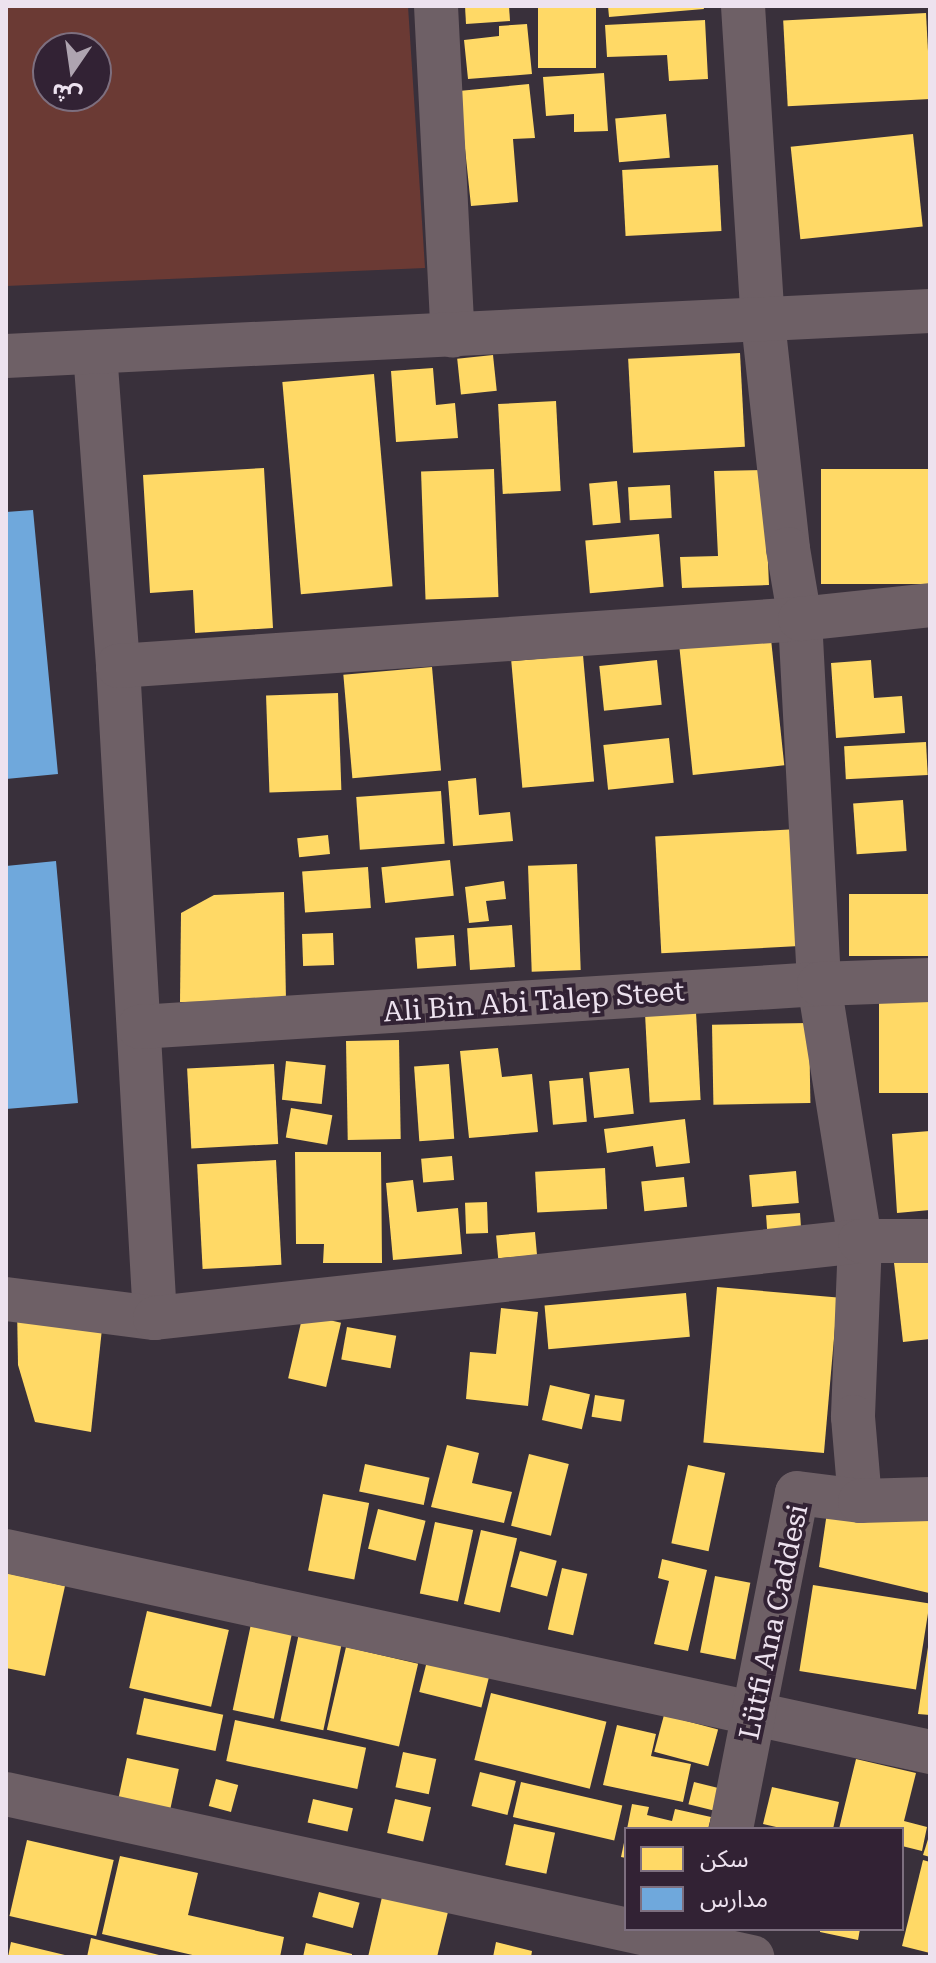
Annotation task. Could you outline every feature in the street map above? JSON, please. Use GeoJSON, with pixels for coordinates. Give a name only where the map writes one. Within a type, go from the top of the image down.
{"type":"FeatureCollection","features":[{"type":"Feature","properties":{"kind":"street"},"geometry":{"type":"LineString","coordinates":[[436,6],[453,336]]}},
{"type":"Feature","properties":{"kind":"street"},"geometry":{"type":"LineString","coordinates":[[743,6],[763,322],[788,549],[800,619],[819,984],[860,1241],[853,1417],[860,1501]]}},
{"type":"Feature","properties":{"kind":"street"},"geometry":{"type":"LineString","coordinates":[[6,356],[763,322],[930,311]]}},
{"type":"Feature","properties":{"kind":"street"},"geometry":{"type":"LineString","coordinates":[[95,352],[118,666],[155,1318]]}},
{"type":"Feature","properties":{"kind":"street"},"geometry":{"type":"LineString","coordinates":[[118,666],[800,619],[930,605]]}},
{"type":"Feature","properties":{"kind":"street","name":"Ali Bin Abi Talep Steet"},"geometry":{"type":"LineString","coordinates":[[139,1027],[819,984],[930,980]]}},
{"type":"Feature","properties":{"kind":"street"},"geometry":{"type":"LineString","coordinates":[[6,1299],[155,1318],[860,1241],[930,1241]]}},
{"type":"Feature","properties":{"kind":"street","name":"Lütfi Ana Caddesi"},"geometry":{"type":"LineString","coordinates":[[731,1827],[797,1493],[860,1501],[930,1499]]}},
{"type":"Feature","properties":{"kind":"street"},"geometry":{"type":"LineString","coordinates":[[6,1551],[930,1752]]}},
{"type":"Feature","properties":{"kind":"street"},"geometry":{"type":"LineString","coordinates":[[6,1794],[624,1926]]}},
{"type":"Feature","properties":{"kind":"street"},"geometry":{"type":"LineString","coordinates":[[648,1931],[752,1957]]}},
{"type":"Feature","properties":{"kind":"shaded area"},"geometry":{"type":"Polygon","coordinates":[[[6,6],[408,6],[425,268],[6,286],[6,6]]]}},
{"type":"Feature","properties":{"kind":"building: سكن"},"geometry":{"type":"Polygon","coordinates":[[[465,6],[509,6],[510,21],[466,24],[465,6]]]}},
{"type":"Feature","properties":{"kind":"building: سكن"},"geometry":{"type":"Polygon","coordinates":[[[538,6],[596,6],[596,68],[538,68],[538,6]]]}},
{"type":"Feature","properties":{"kind":"building: سكن"},"geometry":{"type":"Polygon","coordinates":[[[608,6],[703,6],[704,9],[609,17],[608,6]]]}},
{"type":"Feature","properties":{"kind":"building: سكن"},"geometry":{"type":"Polygon","coordinates":[[[926,13],[930,99],[788,106],[783,20],[926,13]]]}},
{"type":"Feature","properties":{"kind":"building: سكن"},"geometry":{"type":"Polygon","coordinates":[[[705,20],[708,79],[669,81],[667,55],[607,57],[605,25],[705,20]]]}},
{"type":"Feature","properties":{"kind":"building: سكن"},"geometry":{"type":"Polygon","coordinates":[[[527,24],[532,74],[468,79],[464,40],[499,36],[499,26],[527,24]]]}},
{"type":"Feature","properties":{"kind":"building: سكن"},"geometry":{"type":"Polygon","coordinates":[[[604,73],[608,131],[574,132],[574,114],[546,116],[543,77],[604,73]]]}},
{"type":"Feature","properties":{"kind":"building: سكن"},"geometry":{"type":"Polygon","coordinates":[[[529,84],[535,138],[513,139],[518,202],[471,206],[459,91],[529,84]]]}},
{"type":"Feature","properties":{"kind":"building: سكن"},"geometry":{"type":"Polygon","coordinates":[[[666,114],[670,158],[619,162],[615,118],[666,114]]]}},
{"type":"Feature","properties":{"kind":"building: سكن"},"geometry":{"type":"Polygon","coordinates":[[[913,134],[923,226],[800,239],[791,147],[913,134]]]}},
{"type":"Feature","properties":{"kind":"building: سكن"},"geometry":{"type":"Polygon","coordinates":[[[718,165],[721,231],[626,236],[622,170],[718,165]]]}},
{"type":"Feature","properties":{"kind":"building: سكن"},"geometry":{"type":"Polygon","coordinates":[[[740,353],[745,447],[633,453],[628,359],[740,353]]]}},
{"type":"Feature","properties":{"kind":"building: سكن"},"geometry":{"type":"Polygon","coordinates":[[[493,355],[497,391],[461,395],[457,359],[493,355]]]}},
{"type":"Feature","properties":{"kind":"building: سكن"},"geometry":{"type":"Polygon","coordinates":[[[433,368],[436,405],[455,403],[458,438],[396,442],[391,371],[433,368]]]}},
{"type":"Feature","properties":{"kind":"building: سكن"},"geometry":{"type":"Polygon","coordinates":[[[374,374],[393,586],[301,594],[282,382],[374,374]]]}},
{"type":"Feature","properties":{"kind":"building: سكن"},"geometry":{"type":"Polygon","coordinates":[[[556,401],[561,491],[503,494],[498,404],[556,401]]]}},
{"type":"Feature","properties":{"kind":"building: سكن"},"geometry":{"type":"Polygon","coordinates":[[[264,468],[273,628],[195,633],[193,590],[150,593],[143,475],[264,468]]]}},
{"type":"Feature","properties":{"kind":"building: سكن"},"geometry":{"type":"Polygon","coordinates":[[[494,469],[498,597],[426,599],[421,472],[494,469]]]}},
{"type":"Feature","properties":{"kind":"building: سكن"},"geometry":{"type":"Polygon","coordinates":[[[821,469],[930,469],[930,584],[821,584],[821,469]]]}},
{"type":"Feature","properties":{"kind":"building: سكن"},"geometry":{"type":"Polygon","coordinates":[[[764,470],[769,585],[682,588],[680,557],[718,556],[714,471],[764,470]]]}},
{"type":"Feature","properties":{"kind":"building: سكن"},"geometry":{"type":"Polygon","coordinates":[[[617,481],[621,523],[593,525],[589,483],[617,481]]]}},
{"type":"Feature","properties":{"kind":"building: سكن"},"geometry":{"type":"Polygon","coordinates":[[[670,485],[672,518],[630,520],[628,487],[670,485]]]}},
{"type":"Feature","properties":{"kind":"building: سكن"},"geometry":{"type":"Polygon","coordinates":[[[659,534],[664,587],[590,593],[585,540],[659,534]]]}},
{"type":"Feature","properties":{"kind":"building: سكن"},"geometry":{"type":"Polygon","coordinates":[[[771,639],[784,765],[693,775],[680,649],[771,639]]]}},
{"type":"Feature","properties":{"kind":"building: سكن"},"geometry":{"type":"Polygon","coordinates":[[[583,655],[594,782],[522,788],[511,661],[583,655]]]}},
{"type":"Feature","properties":{"kind":"building: سكن"},"geometry":{"type":"Polygon","coordinates":[[[657,660],[662,705],[604,711],[599,666],[657,660]]]}},
{"type":"Feature","properties":{"kind":"building: سكن"},"geometry":{"type":"Polygon","coordinates":[[[871,660],[874,698],[902,696],[905,733],[836,738],[831,663],[871,660]]]}},
{"type":"Feature","properties":{"kind":"building: سكن"},"geometry":{"type":"Polygon","coordinates":[[[432,667],[441,771],[352,778],[343,675],[432,667]]]}},
{"type":"Feature","properties":{"kind":"building: سكن"},"geometry":{"type":"Polygon","coordinates":[[[338,693],[341,790],[269,792],[266,696],[338,693]]]}},
{"type":"Feature","properties":{"kind":"building: سكن"},"geometry":{"type":"Polygon","coordinates":[[[669,738],[674,783],[608,790],[603,745],[669,738]]]}},
{"type":"Feature","properties":{"kind":"building: سكن"},"geometry":{"type":"Polygon","coordinates":[[[926,742],[928,775],[846,779],[844,746],[926,742]]]}},
{"type":"Feature","properties":{"kind":"building: سكن"},"geometry":{"type":"Polygon","coordinates":[[[476,778],[479,815],[510,812],[513,841],[453,846],[448,781],[476,778]]]}},
{"type":"Feature","properties":{"kind":"building: سكن"},"geometry":{"type":"Polygon","coordinates":[[[441,791],[445,844],[360,850],[356,797],[441,791]]]}},
{"type":"Feature","properties":{"kind":"building: سكن"},"geometry":{"type":"Polygon","coordinates":[[[903,800],[907,851],[857,854],[853,803],[903,800]]]}},
{"type":"Feature","properties":{"kind":"building: سكن"},"geometry":{"type":"Polygon","coordinates":[[[798,829],[804,946],[661,953],[655,836],[798,829]]]}},
{"type":"Feature","properties":{"kind":"building: سكن"},"geometry":{"type":"Polygon","coordinates":[[[328,835],[330,854],[299,857],[297,838],[328,835]]]}},
{"type":"Feature","properties":{"kind":"building: سكن"},"geometry":{"type":"Polygon","coordinates":[[[450,860],[454,896],[385,903],[381,867],[450,860]]]}},
{"type":"Feature","properties":{"kind":"building: سكن"},"geometry":{"type":"Polygon","coordinates":[[[577,864],[581,970],[532,972],[528,866],[577,864]]]}},
{"type":"Feature","properties":{"kind":"building: سكن"},"geometry":{"type":"Polygon","coordinates":[[[368,867],[371,908],[305,913],[302,872],[368,867]]]}},
{"type":"Feature","properties":{"kind":"building: سكن"},"geometry":{"type":"Polygon","coordinates":[[[504,881],[506,899],[486,901],[489,921],[469,923],[465,887],[504,881]]]}},
{"type":"Feature","properties":{"kind":"building: سكن"},"geometry":{"type":"Polygon","coordinates":[[[284,892],[286,1001],[180,1002],[181,913],[214,895],[284,892]]]}},
{"type":"Feature","properties":{"kind":"building: سكن"},"geometry":{"type":"Polygon","coordinates":[[[849,894],[930,894],[930,956],[849,956],[849,894]]]}},
{"type":"Feature","properties":{"kind":"building: سكن"},"geometry":{"type":"Polygon","coordinates":[[[512,925],[515,967],[470,970],[467,928],[512,925]]]}},
{"type":"Feature","properties":{"kind":"building: سكن"},"geometry":{"type":"Polygon","coordinates":[[[333,933],[334,965],[303,966],[302,934],[333,933]]]}},
{"type":"Feature","properties":{"kind":"building: سكن"},"geometry":{"type":"Polygon","coordinates":[[[454,935],[456,966],[417,969],[415,938],[454,935]]]}},
{"type":"Feature","properties":{"kind":"building: سكن"},"geometry":{"type":"Polygon","coordinates":[[[879,997],[930,997],[930,1093],[879,1093],[879,997]]]}},
{"type":"Feature","properties":{"kind":"building: سكن"},"geometry":{"type":"Polygon","coordinates":[[[696,1012],[701,1100],[650,1103],[645,1015],[696,1012]]]}},
{"type":"Feature","properties":{"kind":"building: سكن"},"geometry":{"type":"Polygon","coordinates":[[[809,1023],[810,1103],[713,1105],[712,1025],[809,1023]]]}},
{"type":"Feature","properties":{"kind":"building: سكن"},"geometry":{"type":"Polygon","coordinates":[[[399,1040],[401,1139],[348,1140],[346,1041],[399,1040]]]}},
{"type":"Feature","properties":{"kind":"building: سكن"},"geometry":{"type":"Polygon","coordinates":[[[498,1048],[502,1077],[532,1074],[538,1132],[469,1138],[460,1051],[498,1048]]]}},
{"type":"Feature","properties":{"kind":"building: سكن"},"geometry":{"type":"Polygon","coordinates":[[[286,1061],[326,1065],[322,1104],[282,1100],[286,1061]]]}},
{"type":"Feature","properties":{"kind":"building: سكن"},"geometry":{"type":"Polygon","coordinates":[[[274,1064],[278,1144],[191,1148],[187,1069],[274,1064]]]}},
{"type":"Feature","properties":{"kind":"building: سكن"},"geometry":{"type":"Polygon","coordinates":[[[449,1064],[454,1139],[419,1141],[414,1066],[449,1064]]]}},
{"type":"Feature","properties":{"kind":"building: سكن"},"geometry":{"type":"Polygon","coordinates":[[[629,1068],[634,1114],[594,1118],[589,1072],[629,1068]]]}},
{"type":"Feature","properties":{"kind":"building: سكن"},"geometry":{"type":"Polygon","coordinates":[[[583,1078],[587,1122],[553,1125],[549,1081],[583,1078]]]}},
{"type":"Feature","properties":{"kind":"building: سكن"},"geometry":{"type":"Polygon","coordinates":[[[291,1108],[332,1115],[327,1145],[286,1138],[291,1108]]]}},
{"type":"Feature","properties":{"kind":"building: سكن"},"geometry":{"type":"Polygon","coordinates":[[[685,1119],[690,1163],[656,1167],[653,1146],[607,1153],[604,1129],[685,1119]]]}},
{"type":"Feature","properties":{"kind":"building: سكن"},"geometry":{"type":"Polygon","coordinates":[[[930,1131],[930,1210],[897,1213],[892,1134],[930,1131]]]}},
{"type":"Feature","properties":{"kind":"building: سكن"},"geometry":{"type":"Polygon","coordinates":[[[295,1152],[381,1152],[382,1263],[323,1263],[324,1244],[296,1244],[295,1152]]]}},
{"type":"Feature","properties":{"kind":"building: سكن"},"geometry":{"type":"Polygon","coordinates":[[[452,1156],[454,1180],[423,1183],[421,1159],[452,1156]]]}},
{"type":"Feature","properties":{"kind":"building: سكن"},"geometry":{"type":"Polygon","coordinates":[[[276,1160],[281,1265],[203,1269],[197,1164],[276,1160]]]}},
{"type":"Feature","properties":{"kind":"building: سكن"},"geometry":{"type":"Polygon","coordinates":[[[605,1168],[607,1209],[537,1213],[535,1172],[605,1168]]]}},
{"type":"Feature","properties":{"kind":"building: سكن"},"geometry":{"type":"Polygon","coordinates":[[[796,1171],[799,1203],[752,1207],[749,1175],[796,1171]]]}},
{"type":"Feature","properties":{"kind":"building: سكن"},"geometry":{"type":"Polygon","coordinates":[[[684,1177],[687,1207],[644,1211],[641,1181],[684,1177]]]}},
{"type":"Feature","properties":{"kind":"building: سكن"},"geometry":{"type":"Polygon","coordinates":[[[413,1180],[417,1212],[458,1208],[462,1254],[393,1260],[386,1183],[413,1180]]]}},
{"type":"Feature","properties":{"kind":"building: سكن"},"geometry":{"type":"Polygon","coordinates":[[[487,1202],[488,1233],[466,1234],[465,1203],[487,1202]]]}},
{"type":"Feature","properties":{"kind":"building: سكن"},"geometry":{"type":"Polygon","coordinates":[[[800,1213],[802,1244],[768,1246],[766,1215],[800,1213]]]}},
{"type":"Feature","properties":{"kind":"building: سكن"},"geometry":{"type":"Polygon","coordinates":[[[535,1232],[537,1255],[498,1258],[496,1235],[535,1232]]]}},
{"type":"Feature","properties":{"kind":"building: سكن"},"geometry":{"type":"Polygon","coordinates":[[[892,1245],[930,1246],[930,1339],[903,1342],[892,1245]]]}},
{"type":"Feature","properties":{"kind":"building: سكن"},"geometry":{"type":"Polygon","coordinates":[[[717,1287],[838,1298],[824,1453],[703,1442],[717,1287]]]}},
{"type":"Feature","properties":{"kind":"building: سكن"},"geometry":{"type":"Polygon","coordinates":[[[686,1293],[690,1337],[548,1349],[545,1305],[686,1293]]]}},
{"type":"Feature","properties":{"kind":"building: سكن"},"geometry":{"type":"Polygon","coordinates":[[[17,1307],[104,1310],[91,1432],[35,1422],[18,1365],[17,1307]]]}},
{"type":"Feature","properties":{"kind":"building: سكن"},"geometry":{"type":"Polygon","coordinates":[[[501,1308],[538,1312],[528,1406],[466,1399],[470,1352],[496,1354],[501,1308]]]}},
{"type":"Feature","properties":{"kind":"building: سكن"},"geometry":{"type":"Polygon","coordinates":[[[303,1314],[341,1323],[326,1387],[288,1378],[303,1314]]]}},
{"type":"Feature","properties":{"kind":"building: سكن"},"geometry":{"type":"Polygon","coordinates":[[[347,1327],[396,1336],[391,1368],[341,1359],[347,1327]]]}},
{"type":"Feature","properties":{"kind":"building: سكن"},"geometry":{"type":"Polygon","coordinates":[[[550,1385],[590,1394],[582,1429],[542,1420],[550,1385]]]}},
{"type":"Feature","properties":{"kind":"building: سكن"},"geometry":{"type":"Polygon","coordinates":[[[595,1395],[625,1400],[621,1421],[592,1417],[595,1395]]]}},
{"type":"Feature","properties":{"kind":"building: سكن"},"geometry":{"type":"Polygon","coordinates":[[[447,1445],[479,1453],[472,1483],[512,1492],[504,1523],[431,1507],[447,1445]]]}},
{"type":"Feature","properties":{"kind":"building: سكن"},"geometry":{"type":"Polygon","coordinates":[[[529,1454],[569,1464],[551,1536],[511,1526],[529,1454]]]}},
{"type":"Feature","properties":{"kind":"building: سكن"},"geometry":{"type":"Polygon","coordinates":[[[365,1464],[430,1478],[424,1505],[359,1491],[365,1464]]]}},
{"type":"Feature","properties":{"kind":"building: سكن"},"geometry":{"type":"Polygon","coordinates":[[[688,1465],[725,1473],[709,1551],[671,1543],[688,1465]]]}},
{"type":"Feature","properties":{"kind":"building: سكن"},"geometry":{"type":"Polygon","coordinates":[[[831,1485],[930,1505],[929,1593],[819,1567],[831,1485]]]}},
{"type":"Feature","properties":{"kind":"building: سكن"},"geometry":{"type":"Polygon","coordinates":[[[323,1494],[369,1503],[354,1580],[308,1571],[323,1494]]]}},
{"type":"Feature","properties":{"kind":"building: سكن"},"geometry":{"type":"Polygon","coordinates":[[[378,1509],[426,1521],[416,1561],[368,1549],[378,1509]]]}},
{"type":"Feature","properties":{"kind":"building: سكن"},"geometry":{"type":"Polygon","coordinates":[[[435,1522],[473,1530],[458,1602],[420,1593],[435,1522]]]}},
{"type":"Feature","properties":{"kind":"building: سكن"},"geometry":{"type":"Polygon","coordinates":[[[481,1530],[517,1538],[500,1612],[464,1604],[481,1530]]]}},
{"type":"Feature","properties":{"kind":"building: سكن"},"geometry":{"type":"Polygon","coordinates":[[[520,1551],[557,1561],[547,1597],[510,1587],[520,1551]]]}},
{"type":"Feature","properties":{"kind":"building: سكن"},"geometry":{"type":"Polygon","coordinates":[[[662,1559],[707,1570],[688,1651],[654,1644],[669,1581],[658,1578],[662,1559]]]}},
{"type":"Feature","properties":{"kind":"building: سكن"},"geometry":{"type":"Polygon","coordinates":[[[562,1568],[587,1574],[573,1635],[548,1629],[562,1568]]]}},
{"type":"Feature","properties":{"kind":"building: سكن"},"geometry":{"type":"Polygon","coordinates":[[[6,1573],[65,1586],[45,1676],[6,1668],[6,1573]]]}},
{"type":"Feature","properties":{"kind":"building: سكن"},"geometry":{"type":"Polygon","coordinates":[[[715,1576],[750,1583],[735,1659],[700,1653],[715,1576]]]}},
{"type":"Feature","properties":{"kind":"building: سكن"},"geometry":{"type":"Polygon","coordinates":[[[813,1585],[930,1603],[916,1689],[799,1671],[813,1585]]]}},
{"type":"Feature","properties":{"kind":"building: سكن"},"geometry":{"type":"Polygon","coordinates":[[[147,1611],[229,1630],[211,1707],[129,1688],[147,1611]]]}},
{"type":"Feature","properties":{"kind":"building: سكن"},"geometry":{"type":"Polygon","coordinates":[[[251,1624],[292,1633],[274,1719],[233,1710],[251,1624]]]}},
{"type":"Feature","properties":{"kind":"building: سكن"},"geometry":{"type":"Polygon","coordinates":[[[299,1633],[342,1642],[323,1730],[280,1721],[299,1633]]]}},
{"type":"Feature","properties":{"kind":"building: سكن"},"geometry":{"type":"Polygon","coordinates":[[[346,1647],[418,1664],[399,1746],[327,1730],[346,1647]]]}},
{"type":"Feature","properties":{"kind":"building: سكن"},"geometry":{"type":"Polygon","coordinates":[[[930,1648],[930,1715],[918,1714],[930,1648]]]}},
{"type":"Feature","properties":{"kind":"building: سكن"},"geometry":{"type":"Polygon","coordinates":[[[427,1661],[489,1676],[481,1708],[419,1692],[427,1661]]]}},
{"type":"Feature","properties":{"kind":"building: سكن"},"geometry":{"type":"Polygon","coordinates":[[[491,1693],[606,1722],[590,1789],[474,1760],[491,1693]]]}},
{"type":"Feature","properties":{"kind":"building: سكن"},"geometry":{"type":"Polygon","coordinates":[[[144,1698],[223,1715],[216,1751],[136,1734],[144,1698]]]}},
{"type":"Feature","properties":{"kind":"building: سكن"},"geometry":{"type":"Polygon","coordinates":[[[664,1715],[718,1729],[708,1766],[654,1752],[664,1715]]]}},
{"type":"Feature","properties":{"kind":"building: سكن"},"geometry":{"type":"Polygon","coordinates":[[[235,1720],[366,1748],[357,1789],[226,1761],[235,1720]]]}},
{"type":"Feature","properties":{"kind":"building: سكن"},"geometry":{"type":"Polygon","coordinates":[[[617,1725],[656,1734],[651,1756],[691,1764],[683,1802],[603,1785],[617,1725]]]}},
{"type":"Feature","properties":{"kind":"building: سكن"},"geometry":{"type":"Polygon","coordinates":[[[403,1752],[436,1759],[429,1794],[396,1787],[403,1752]]]}},
{"type":"Feature","properties":{"kind":"building: سكن"},"geometry":{"type":"Polygon","coordinates":[[[127,1758],[179,1769],[170,1810],[118,1799],[127,1758]]]}},
{"type":"Feature","properties":{"kind":"building: سكن"},"geometry":{"type":"Polygon","coordinates":[[[856,1759],[916,1773],[904,1821],[927,1827],[922,1851],[904,1846],[904,1827],[839,1827],[856,1759]]]}},
{"type":"Feature","properties":{"kind":"building: سكن"},"geometry":{"type":"Polygon","coordinates":[[[480,1772],[516,1781],[507,1815],[472,1806],[480,1772]]]}},
{"type":"Feature","properties":{"kind":"building: سكن"},"geometry":{"type":"Polygon","coordinates":[[[216,1779],[238,1785],[231,1812],[209,1806],[216,1779]]]}},
{"type":"Feature","properties":{"kind":"building: سكن"},"geometry":{"type":"Polygon","coordinates":[[[521,1782],[622,1805],[614,1840],[513,1817],[521,1782]]]}},
{"type":"Feature","properties":{"kind":"building: سكن"},"geometry":{"type":"Polygon","coordinates":[[[694,1782],[718,1788],[713,1810],[688,1804],[694,1782]]]}},
{"type":"Feature","properties":{"kind":"building: سكن"},"geometry":{"type":"Polygon","coordinates":[[[772,1787],[839,1802],[833,1827],[776,1827],[763,1824],[772,1787]]]}},
{"type":"Feature","properties":{"kind":"building: سكن"},"geometry":{"type":"Polygon","coordinates":[[[313,1799],[353,1808],[348,1832],[308,1822],[313,1799]]]}},
{"type":"Feature","properties":{"kind":"building: سكن"},"geometry":{"type":"Polygon","coordinates":[[[395,1799],[431,1807],[423,1841],[387,1833],[395,1799]]]}},
{"type":"Feature","properties":{"kind":"building: سكن"},"geometry":{"type":"Polygon","coordinates":[[[632,1804],[649,1807],[647,1815],[672,1821],[675,1809],[711,1817],[708,1827],[627,1827],[632,1804]]]}},
{"type":"Feature","properties":{"kind":"building: سكن"},"geometry":{"type":"Polygon","coordinates":[[[514,1824],[555,1833],[546,1874],[505,1865],[514,1824]]]}},
{"type":"Feature","properties":{"kind":"building: سكن"},"geometry":{"type":"Polygon","coordinates":[[[930,1833],[930,1857],[923,1855],[930,1833]]]}},
{"type":"Feature","properties":{"kind":"building: سكن"},"geometry":{"type":"Polygon","coordinates":[[[27,1840],[114,1860],[96,1936],[9,1916],[27,1840]]]}},
{"type":"Feature","properties":{"kind":"building: سكن"},"geometry":{"type":"Polygon","coordinates":[[[120,1856],[198,1873],[188,1915],[284,1937],[280,1957],[201,1957],[102,1934],[120,1856]]]}},
{"type":"Feature","properties":{"kind":"building: سكن"},"geometry":{"type":"Polygon","coordinates":[[[923,1860],[930,1862],[930,1953],[902,1946],[923,1860]]]}},
{"type":"Feature","properties":{"kind":"building: سكن"},"geometry":{"type":"Polygon","coordinates":[[[319,1892],[360,1903],[353,1928],[312,1917],[319,1892]]]}},
{"type":"Feature","properties":{"kind":"building: سكن"},"geometry":{"type":"Polygon","coordinates":[[[382,1897],[448,1912],[437,1957],[368,1957],[382,1897]]]}},
{"type":"Feature","properties":{"kind":"building: سكن"},"geometry":{"type":"Polygon","coordinates":[[[820,1931],[860,1931],[858,1940],[820,1931]]]}},
{"type":"Feature","properties":{"kind":"building: سكن"},"geometry":{"type":"Polygon","coordinates":[[[91,1938],[163,1956],[163,1957],[87,1957],[91,1938]]]}},
{"type":"Feature","properties":{"kind":"building: سكن"},"geometry":{"type":"Polygon","coordinates":[[[11,1942],[69,1956],[69,1957],[8,1957],[11,1942]]]}},
{"type":"Feature","properties":{"kind":"building: سكن"},"geometry":{"type":"Polygon","coordinates":[[[496,1942],[532,1951],[531,1957],[493,1957],[496,1942]]]}},
{"type":"Feature","properties":{"kind":"building: سكن"},"geometry":{"type":"Polygon","coordinates":[[[306,1943],[352,1954],[352,1957],[303,1957],[306,1943]]]}},
{"type":"Feature","properties":{"kind":"building: مدارس"},"geometry":{"type":"Polygon","coordinates":[[[33,510],[58,774],[6,779],[6,512],[33,510]]]}},
{"type":"Feature","properties":{"kind":"building: مدارس"},"geometry":{"type":"Polygon","coordinates":[[[56,861],[78,1103],[6,1109],[6,866],[56,861]]]}}]}
